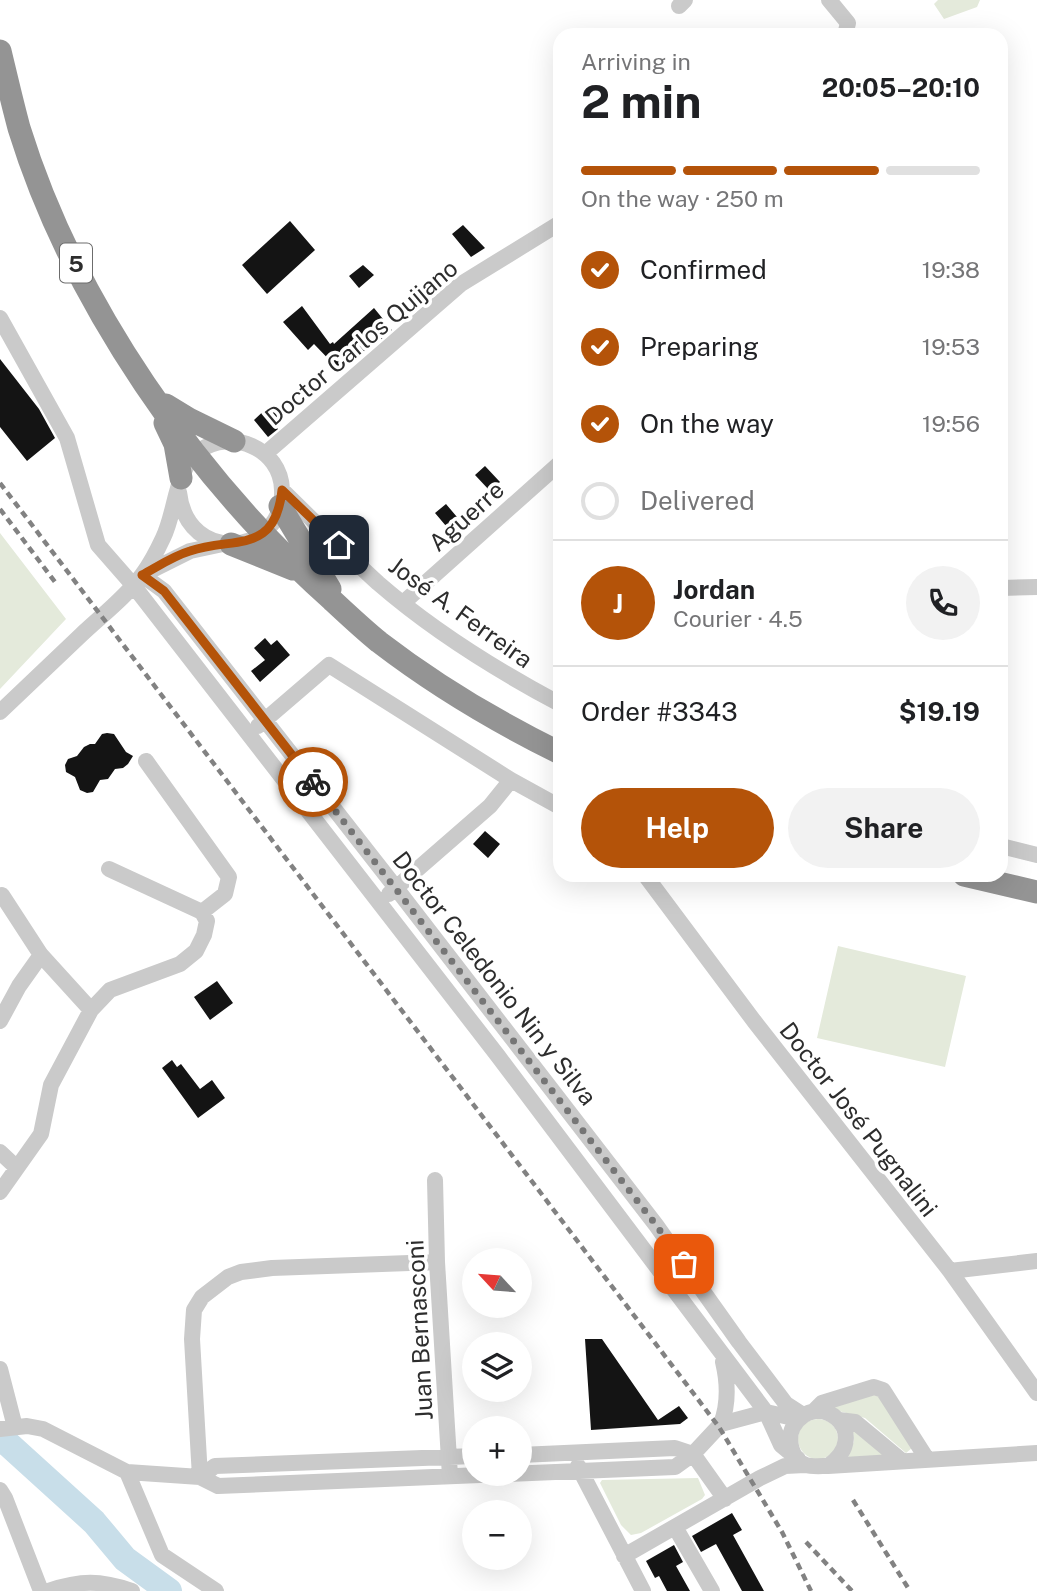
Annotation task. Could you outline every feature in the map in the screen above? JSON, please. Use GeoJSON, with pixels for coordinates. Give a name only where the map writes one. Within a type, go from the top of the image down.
{"type":"FeatureCollection","features":[{"type":"Feature","properties":{"kind":"highway","name":"5"},"geometry":{"type":"LineString","coordinates":[[0,51],[19,128],[71,254],[111,330],[154,398],[220,485],[301,573],[378,641],[421,672],[497,719],[553,749]]}},
{"type":"Feature","properties":{"kind":"highway"},"geometry":{"type":"LineString","coordinates":[[154,398],[234,441]]}},
{"type":"Feature","properties":{"kind":"highway"},"geometry":{"type":"LineString","coordinates":[[154,398],[175,444],[180,485]]}},
{"type":"Feature","properties":{"kind":"highway"},"geometry":{"type":"LineString","coordinates":[[281,498],[342,610]]}},
{"type":"Feature","properties":{"kind":"highway"},"geometry":{"type":"LineString","coordinates":[[227,544],[301,573]]}},
{"type":"Feature","properties":{"kind":"highway"},"geometry":{"type":"LineString","coordinates":[[994,882],[1037,892]]}},
{"type":"Feature","properties":{"kind":"street"},"geometry":{"type":"LineString","coordinates":[[829,0],[848,23],[847,28]]}},
{"type":"Feature","properties":{"kind":"street","name":"Doctor Carlos Quijano"},"geometry":{"type":"LineString","coordinates":[[265,454],[461,284],[553,227]]}},
{"type":"Feature","properties":{"kind":"street"},"geometry":{"type":"LineString","coordinates":[[0,318],[67,438],[98,545],[137,580]]}},
{"type":"Feature","properties":{"kind":"street"},"geometry":{"type":"LineString","coordinates":[[0,712],[137,580],[165,534],[187,464],[197,453],[220,442],[234,441],[251,444],[265,454],[274,464],[281,498],[274,521],[263,533],[242,543],[190,551],[137,580]]}},
{"type":"Feature","properties":{"kind":"street","name":"Aguerre"},"geometry":{"type":"LineString","coordinates":[[403,603],[553,469]]}},
{"type":"Feature","properties":{"kind":"street"},"geometry":{"type":"LineString","coordinates":[[180,485],[180,505],[191,526],[211,541],[227,544]]}},
{"type":"Feature","properties":{"kind":"street","name":"José A. Ferreira"},"geometry":{"type":"LineString","coordinates":[[281,498],[403,603],[508,677],[553,700]]}},
{"type":"Feature","properties":{"kind":"street","name":"Doctor Celedonio Nin y Silva"},"geometry":{"type":"LineString","coordinates":[[137,580],[164,591],[656,1225],[738,1342],[786,1404],[805,1415]]}},
{"type":"Feature","properties":{"kind":"street","name":"Doctor Celedonio Nin y Silva"},"geometry":{"type":"LineString","coordinates":[[137,580],[248,735],[637,1239],[765,1412],[781,1445],[802,1462]]}},
{"type":"Feature","properties":{"kind":"street"},"geometry":{"type":"LineString","coordinates":[[1008,588],[1037,587]]}},
{"type":"Feature","properties":{"kind":"street"},"geometry":{"type":"LineString","coordinates":[[248,735],[329,665],[511,780],[553,803]]}},
{"type":"Feature","properties":{"kind":"street"},"geometry":{"type":"LineString","coordinates":[[146,761],[229,877],[225,894],[202,912]]}},
{"type":"Feature","properties":{"kind":"street"},"geometry":{"type":"LineString","coordinates":[[379,903],[491,806],[511,780]]}},
{"type":"Feature","properties":{"kind":"street"},"geometry":{"type":"LineString","coordinates":[[1008,848],[1037,855]]}},
{"type":"Feature","properties":{"kind":"street"},"geometry":{"type":"LineString","coordinates":[[0,1192],[41,1134],[51,1085],[91,1010],[110,990],[180,964],[196,951],[204,935],[207,921],[202,912],[109,869]]}},
{"type":"Feature","properties":{"kind":"street","name":"Doctor José Pugnalini"},"geometry":{"type":"LineString","coordinates":[[650,882],[754,1021],[950,1271],[1037,1393]]}},
{"type":"Feature","properties":{"kind":"street"},"geometry":{"type":"LineString","coordinates":[[2,895],[41,955],[91,1010]]}},
{"type":"Feature","properties":{"kind":"street"},"geometry":{"type":"LineString","coordinates":[[0,1021],[19,986],[41,955]]}},
{"type":"Feature","properties":{"kind":"street"},"geometry":{"type":"LineString","coordinates":[[498,1056],[515,1042]]}},
{"type":"Feature","properties":{"kind":"street"},"geometry":{"type":"LineString","coordinates":[[0,1152],[17,1168]]}},
{"type":"Feature","properties":{"kind":"street","name":"Juan Bernasconi"},"geometry":{"type":"LineString","coordinates":[[435,1180],[437,1262],[450,1476]]}},
{"type":"Feature","properties":{"kind":"street"},"geometry":{"type":"LineString","coordinates":[[637,1239],[656,1225]]}},
{"type":"Feature","properties":{"kind":"street"},"geometry":{"type":"LineString","coordinates":[[950,1271],[1037,1261]]}},
{"type":"Feature","properties":{"kind":"street"},"geometry":{"type":"LineString","coordinates":[[200,1477],[192,1339],[194,1310],[202,1297],[228,1277],[242,1272],[272,1268],[437,1262]]}},
{"type":"Feature","properties":{"kind":"street"},"geometry":{"type":"LineString","coordinates":[[0,1369],[6,1428],[43,1429],[127,1472],[200,1477],[218,1486],[675,1467],[693,1454],[721,1424],[726,1411],[727,1383],[721,1356]]}},
{"type":"Feature","properties":{"kind":"street"},"geometry":{"type":"LineString","coordinates":[[802,1462],[790,1444],[790,1433],[805,1415],[822,1403],[874,1387],[883,1390],[927,1460]]}},
{"type":"Feature","properties":{"kind":"street"},"geometry":{"type":"LineString","coordinates":[[721,1424],[765,1412],[831,1414],[839,1420],[846,1432],[846,1446],[840,1458],[828,1466]]}},
{"type":"Feature","properties":{"kind":"street"},"geometry":{"type":"LineString","coordinates":[[839,1420],[855,1422],[902,1461]]}},
{"type":"Feature","properties":{"kind":"street"},"geometry":{"type":"LineString","coordinates":[[532,1455],[675,1448],[693,1454],[725,1499]]}},
{"type":"Feature","properties":{"kind":"street"},"geometry":{"type":"LineString","coordinates":[[572,1454],[639,1590]]}},
{"type":"Feature","properties":{"kind":"street"},"geometry":{"type":"LineString","coordinates":[[624,1556],[785,1466],[802,1462],[828,1466],[1036,1455]]}},
{"type":"Feature","properties":{"kind":"street"},"geometry":{"type":"LineString","coordinates":[[200,1477],[215,1466],[462,1457]]}},
{"type":"Feature","properties":{"kind":"street"},"geometry":{"type":"LineString","coordinates":[[127,1472],[162,1555],[216,1591]]}},
{"type":"Feature","properties":{"kind":"street"},"geometry":{"type":"LineString","coordinates":[[0,1490],[41,1591]]}},
{"type":"Feature","properties":{"kind":"street"},"geometry":{"type":"LineString","coordinates":[[675,1527],[712,1591]]}},
{"type":"Feature","properties":{"kind":"street"},"geometry":{"type":"LineString","coordinates":[[48,1591],[91,1581],[132,1591]]}},
{"type":"Feature","properties":{"kind":"green space"},"geometry":{"type":"Polygon","coordinates":[[[938,0],[980,0],[977,7],[944,19],[934,4],[938,0]]]}},
{"type":"Feature","properties":{"kind":"green space"},"geometry":{"type":"Polygon","coordinates":[[[0,533],[66,619],[0,689],[0,533]]]}},
{"type":"Feature","properties":{"kind":"green space"},"geometry":{"type":"Polygon","coordinates":[[[838,946],[966,976],[945,1067],[817,1038],[838,946]]]}},
{"type":"Feature","properties":{"kind":"green space"},"geometry":{"type":"Polygon","coordinates":[[[874,1393],[882,1395],[912,1448],[906,1453],[865,1418],[824,1407],[874,1393]]]}},
{"type":"Feature","properties":{"kind":"green space"},"geometry":{"type":"Polygon","coordinates":[[[818,1419],[832,1425],[838,1439],[832,1453],[818,1459],[804,1453],[798,1439],[804,1425],[818,1419]]]}},
{"type":"Feature","properties":{"kind":"green space"},"geometry":{"type":"Polygon","coordinates":[[[855,1430],[891,1456],[848,1458],[855,1430]]]}},
{"type":"Feature","properties":{"kind":"green space"},"geometry":{"type":"Polygon","coordinates":[[[698,1478],[705,1495],[702,1499],[641,1533],[631,1535],[621,1525],[600,1483],[602,1480],[698,1478]]]}},
{"type":"Feature","properties":{"kind":"building"},"geometry":{"type":"Polygon","coordinates":[[[290,221],[315,250],[267,294],[242,265],[290,221]]]}},
{"type":"Feature","properties":{"kind":"building"},"geometry":{"type":"Polygon","coordinates":[[[463,225],[485,248],[471,257],[452,234],[463,225]]]}},
{"type":"Feature","properties":{"kind":"building"},"geometry":{"type":"Polygon","coordinates":[[[363,265],[374,275],[359,288],[349,276],[363,265]]]}},
{"type":"Feature","properties":{"kind":"building"},"geometry":{"type":"Polygon","coordinates":[[[302,306],[330,344],[334,344],[374,308],[392,330],[379,341],[377,339],[359,356],[356,354],[340,371],[314,344],[308,350],[283,322],[302,306]]]}},
{"type":"Feature","properties":{"kind":"building"},"geometry":{"type":"Polygon","coordinates":[[[0,359],[39,409],[55,438],[27,461],[0,427],[0,359]]]}},
{"type":"Feature","properties":{"kind":"building"},"geometry":{"type":"Polygon","coordinates":[[[270,405],[283,420],[276,426],[278,429],[268,437],[254,420],[270,405]]]}},
{"type":"Feature","properties":{"kind":"building"},"geometry":{"type":"Polygon","coordinates":[[[485,466],[500,482],[490,491],[475,475],[485,466]]]}},
{"type":"Feature","properties":{"kind":"building"},"geometry":{"type":"Polygon","coordinates":[[[446,504],[457,517],[446,526],[435,513],[446,504]]]}},
{"type":"Feature","properties":{"kind":"building"},"geometry":{"type":"Polygon","coordinates":[[[265,638],[271,645],[277,640],[290,655],[260,682],[251,671],[265,660],[254,648],[265,638]]]}},
{"type":"Feature","properties":{"kind":"building"},"geometry":{"type":"Polygon","coordinates":[[[102,734],[114,734],[126,752],[133,756],[128,764],[115,769],[108,779],[100,780],[93,792],[87,793],[80,790],[75,777],[66,772],[65,765],[68,759],[77,756],[84,747],[95,744],[102,734]]]}},
{"type":"Feature","properties":{"kind":"building"},"geometry":{"type":"Polygon","coordinates":[[[485,831],[500,844],[488,858],[473,844],[485,831]]]}},
{"type":"Feature","properties":{"kind":"building"},"geometry":{"type":"Polygon","coordinates":[[[217,981],[233,1003],[210,1020],[194,997],[217,981]]]}},
{"type":"Feature","properties":{"kind":"building"},"geometry":{"type":"Polygon","coordinates":[[[172,1060],[177,1067],[181,1064],[200,1089],[212,1080],[225,1098],[198,1118],[162,1068],[172,1060]]]}},
{"type":"Feature","properties":{"kind":"building"},"geometry":{"type":"Polygon","coordinates":[[[585,1339],[602,1339],[658,1420],[679,1406],[688,1418],[680,1424],[591,1430],[585,1339]]]}},
{"type":"Feature","properties":{"kind":"building"},"geometry":{"type":"Polygon","coordinates":[[[732,1513],[742,1530],[733,1535],[764,1591],[742,1591],[716,1544],[701,1552],[692,1536],[732,1513]]]}},
{"type":"Feature","properties":{"kind":"building"},"geometry":{"type":"Polygon","coordinates":[[[674,1545],[683,1562],[676,1566],[690,1591],[667,1591],[659,1576],[655,1578],[646,1561],[674,1545]]]}},
{"type":"Feature","properties":{"kind":"waterway"},"geometry":{"type":"LineString","coordinates":[[0,1440],[8,1444],[94,1522],[125,1559],[169,1591]]}},
{"type":"Feature","properties":{"kind":"railway"},"geometry":{"type":"LineString","coordinates":[[0,483],[719,1427],[782,1532],[811,1591]]}},
{"type":"Feature","properties":{"kind":"railway"},"geometry":{"type":"LineString","coordinates":[[0,509],[55,582]]}},
{"type":"Feature","properties":{"kind":"railway"},"geometry":{"type":"LineString","coordinates":[[853,1500],[910,1591]]}},
{"type":"Feature","properties":{"kind":"railway"},"geometry":{"type":"LineString","coordinates":[[806,1542],[852,1591]]}},
{"type":"Feature","properties":{"kind":"way so far"},"geometry":{"type":"LineString","coordinates":[[313,782],[684,1264]]}},
{"type":"Feature","properties":{"kind":"route"},"geometry":{"type":"LineString","coordinates":[[313,782],[164,591],[142,575],[190,551],[242,543],[263,533],[274,521],[282,490],[339,545]]}}]}
